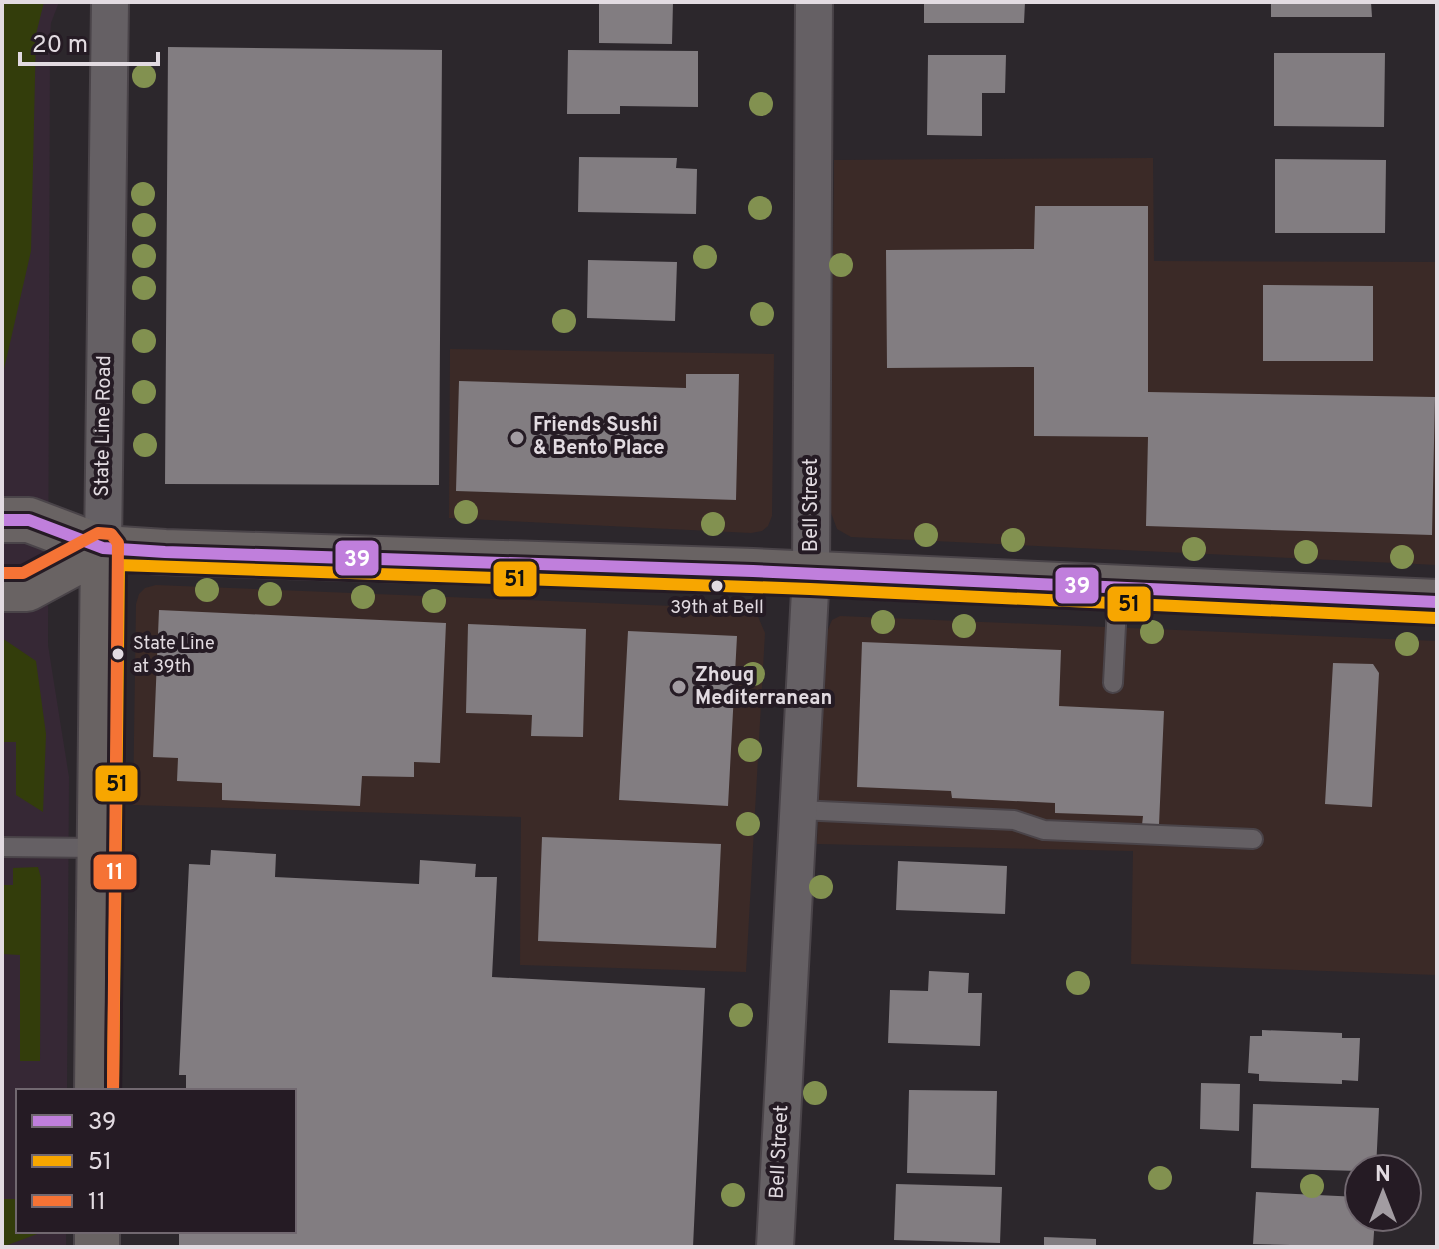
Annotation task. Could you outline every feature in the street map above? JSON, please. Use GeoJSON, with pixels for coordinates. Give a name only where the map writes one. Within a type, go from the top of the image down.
{"type":"FeatureCollection","features":[{"type":"Feature","properties":{"kind":"main road"},"geometry":{"type":"LineString","coordinates":[[2,520],[29,520],[103,548],[811,573],[1437,602]]}},
{"type":"Feature","properties":{"kind":"main road"},"geometry":{"type":"LineString","coordinates":[[2,589],[27,589],[103,548]]}},
{"type":"Feature","properties":{"kind":"main road","name":"State Line Road"},"geometry":{"type":"LineString","coordinates":[[97,1089],[103,548]]}},
{"type":"Feature","properties":{"kind":"street","name":"State Line Road"},"geometry":{"type":"LineString","coordinates":[[103,548],[110,2]]}},
{"type":"Feature","properties":{"kind":"street","name":"Bell Street"},"geometry":{"type":"LineString","coordinates":[[775,1247],[811,573],[814,2]]}},
{"type":"Feature","properties":{"kind":"lane"},"geometry":{"type":"LineString","coordinates":[[1113,683],[1118,587]]}},
{"type":"Feature","properties":{"kind":"lane"},"geometry":{"type":"LineString","coordinates":[[799,810],[1014,820],[1044,830],[1253,839]]}},
{"type":"Feature","properties":{"kind":"lane"},"geometry":{"type":"LineString","coordinates":[[2,847],[99,848]]}},
{"type":"Feature","properties":{"kind":"shaded area"},"geometry":{"type":"Polygon","coordinates":[[[2,2],[59,2],[51,23],[50,37],[48,645],[69,777],[67,1089],[16,1089],[16,1233],[66,1233],[66,1247],[2,1247],[2,2]]]}},
{"type":"Feature","properties":{"kind":"shaded area"},"geometry":{"type":"Polygon","coordinates":[[[1153,158],[1154,261],[1437,262],[1437,565],[851,537],[837,529],[830,510],[834,160],[1153,158]]]}},
{"type":"Feature","properties":{"kind":"shaded area"},"geometry":{"type":"Polygon","coordinates":[[[450,349],[774,354],[772,516],[768,526],[751,533],[449,518],[450,349]]]}},
{"type":"Feature","properties":{"kind":"shaded area"},"geometry":{"type":"Polygon","coordinates":[[[156,585],[746,609],[756,612],[765,633],[746,972],[520,965],[521,817],[133,805],[136,604],[145,588],[156,585]]]}},
{"type":"Feature","properties":{"kind":"shaded area"},"geometry":{"type":"Polygon","coordinates":[[[840,616],[1437,641],[1437,975],[1131,964],[1133,851],[817,844],[824,639],[832,620],[840,616]]]}},
{"type":"Feature","properties":{"kind":"green space"},"geometry":{"type":"Polygon","coordinates":[[[2,2],[44,2],[36,34],[31,251],[2,378],[2,2]]]}},
{"type":"Feature","properties":{"kind":"green space"},"geometry":{"type":"Polygon","coordinates":[[[2,638],[36,661],[46,734],[43,812],[16,795],[16,742],[2,742],[2,638]]]}},
{"type":"Feature","properties":{"kind":"green space"},"geometry":{"type":"Polygon","coordinates":[[[38,867],[41,878],[40,1061],[20,1061],[20,955],[2,954],[2,885],[13,885],[13,868],[38,867]]]}},
{"type":"Feature","properties":{"kind":"green space"},"geometry":{"type":"Polygon","coordinates":[[[2,1199],[16,1199],[16,1233],[40,1233],[2,1247],[2,1199]]]}},
{"type":"Feature","properties":{"kind":"building"},"geometry":{"type":"Polygon","coordinates":[[[599,2],[673,2],[672,44],[599,43],[599,2]]]}},
{"type":"Feature","properties":{"kind":"building"},"geometry":{"type":"Polygon","coordinates":[[[924,2],[1025,2],[1024,23],[924,23],[924,2]]]}},
{"type":"Feature","properties":{"kind":"building"},"geometry":{"type":"Polygon","coordinates":[[[1271,2],[1371,2],[1372,17],[1271,17],[1271,2]]]}},
{"type":"Feature","properties":{"kind":"building"},"geometry":{"type":"Polygon","coordinates":[[[168,47],[442,50],[439,485],[165,484],[168,47]]]}},
{"type":"Feature","properties":{"kind":"building"},"geometry":{"type":"Polygon","coordinates":[[[568,50],[698,51],[698,107],[620,106],[620,114],[567,114],[568,50]]]}},
{"type":"Feature","properties":{"kind":"building"},"geometry":{"type":"Polygon","coordinates":[[[1274,53],[1385,53],[1384,127],[1274,126],[1274,53]]]}},
{"type":"Feature","properties":{"kind":"building"},"geometry":{"type":"Polygon","coordinates":[[[928,55],[1006,55],[1005,93],[982,93],[982,136],[927,135],[928,55]]]}},
{"type":"Feature","properties":{"kind":"building"},"geometry":{"type":"Polygon","coordinates":[[[579,157],[677,158],[676,168],[697,169],[696,214],[578,212],[579,157]]]}},
{"type":"Feature","properties":{"kind":"building"},"geometry":{"type":"Polygon","coordinates":[[[1275,159],[1386,160],[1385,233],[1275,233],[1275,159]]]}},
{"type":"Feature","properties":{"kind":"building"},"geometry":{"type":"Polygon","coordinates":[[[1035,206],[1148,206],[1148,392],[1435,397],[1432,535],[1146,526],[1148,437],[1034,436],[1034,367],[887,368],[886,250],[1034,249],[1035,206]]]}},
{"type":"Feature","properties":{"kind":"building"},"geometry":{"type":"Polygon","coordinates":[[[588,260],[677,262],[675,321],[587,318],[588,260]]]}},
{"type":"Feature","properties":{"kind":"building"},"geometry":{"type":"Polygon","coordinates":[[[1263,285],[1373,286],[1373,361],[1263,361],[1263,285]]]}},
{"type":"Feature","properties":{"kind":"building"},"geometry":{"type":"Polygon","coordinates":[[[686,374],[739,374],[736,500],[456,491],[459,381],[686,388],[686,374]]]}},
{"type":"Feature","properties":{"kind":"building"},"geometry":{"type":"Polygon","coordinates":[[[159,610],[446,623],[440,763],[414,762],[414,777],[362,776],[360,806],[222,800],[222,783],[177,781],[178,758],[153,757],[159,610]]]}},
{"type":"Feature","properties":{"kind":"building"},"geometry":{"type":"Polygon","coordinates":[[[468,624],[586,629],[583,737],[531,736],[532,715],[466,713],[468,624]]]}},
{"type":"Feature","properties":{"kind":"building","name":"Zhoug Mediterranean"},"geometry":{"type":"Polygon","coordinates":[[[628,631],[737,636],[728,806],[619,800],[628,631]]]}},
{"type":"Feature","properties":{"kind":"building"},"geometry":{"type":"Polygon","coordinates":[[[862,642],[1061,650],[1059,706],[1164,711],[1159,825],[1142,825],[1143,816],[1055,813],[1055,803],[952,798],[951,791],[857,787],[862,642]]]}},
{"type":"Feature","properties":{"kind":"building"},"geometry":{"type":"Polygon","coordinates":[[[1333,663],[1373,664],[1379,673],[1372,807],[1325,804],[1333,663]]]}},
{"type":"Feature","properties":{"kind":"building"},"geometry":{"type":"Polygon","coordinates":[[[542,837],[721,844],[716,948],[538,941],[542,837]]]}},
{"type":"Feature","properties":{"kind":"building"},"geometry":{"type":"Polygon","coordinates":[[[211,850],[276,854],[275,877],[419,884],[420,860],[476,864],[475,877],[497,877],[492,977],[705,988],[693,1247],[179,1247],[179,1233],[296,1233],[296,1089],[186,1089],[186,1075],[179,1075],[189,864],[210,865],[211,850]]]}},
{"type":"Feature","properties":{"kind":"building"},"geometry":{"type":"Polygon","coordinates":[[[898,861],[1007,866],[1005,914],[896,910],[898,861]]]}},
{"type":"Feature","properties":{"kind":"building"},"geometry":{"type":"Polygon","coordinates":[[[929,971],[969,973],[968,993],[982,993],[980,1046],[888,1043],[890,990],[928,991],[929,971]]]}},
{"type":"Feature","properties":{"kind":"building"},"geometry":{"type":"Polygon","coordinates":[[[1262,1030],[1342,1033],[1342,1038],[1360,1038],[1358,1081],[1342,1080],[1342,1084],[1259,1081],[1259,1074],[1248,1073],[1250,1036],[1262,1036],[1262,1030]]]}},
{"type":"Feature","properties":{"kind":"building"},"geometry":{"type":"Polygon","coordinates":[[[1201,1083],[1240,1084],[1239,1131],[1200,1129],[1201,1083]]]}},
{"type":"Feature","properties":{"kind":"building"},"geometry":{"type":"Polygon","coordinates":[[[909,1090],[997,1091],[995,1175],[907,1173],[909,1090]]]}},
{"type":"Feature","properties":{"kind":"building"},"geometry":{"type":"Polygon","coordinates":[[[1253,1104],[1379,1108],[1377,1153],[1343,1153],[1343,1171],[1251,1168],[1253,1104]]]}},
{"type":"Feature","properties":{"kind":"building"},"geometry":{"type":"Polygon","coordinates":[[[896,1184],[1002,1187],[1000,1243],[894,1240],[896,1184]]]}},
{"type":"Feature","properties":{"kind":"building"},"geometry":{"type":"Polygon","coordinates":[[[1256,1192],[1343,1196],[1343,1233],[1374,1233],[1373,1247],[1253,1244],[1256,1192]]]}},
{"type":"Feature","properties":{"kind":"building"},"geometry":{"type":"Polygon","coordinates":[[[1044,1237],[1096,1239],[1096,1247],[1044,1247],[1044,1237]]]}},
{"type":"Feature","properties":{"kind":"transit line","name":"39"},"geometry":{"type":"LineString","coordinates":[[2,520],[29,520],[103,548],[165,552],[753,571],[1437,602]]}},
{"type":"Feature","properties":{"kind":"transit line","name":"11"},"geometry":{"type":"LineString","coordinates":[[2,573],[23,573],[98,533],[111,534],[118,543],[113,1089]]}},
{"type":"Feature","properties":{"kind":"transit line","name":"51"},"geometry":{"type":"LineString","coordinates":[[113,1089],[119,565],[810,589],[1436,618]]}},
{"type":"Feature","properties":{"kind":"place","name":"Friends Sushi & Bento Place"},"geometry":{"type":"Point","coordinates":[517,438]}},
{"type":"Feature","properties":{"kind":"place","name":"39th at Bell"},"geometry":{"type":"Point","coordinates":[717,586]}},
{"type":"Feature","properties":{"kind":"place","name":"State Line at 39th"},"geometry":{"type":"Point","coordinates":[118,654]}},
{"type":"Feature","properties":{"kind":"place","name":"Zhoug Mediterranean"},"geometry":{"type":"Point","coordinates":[679,687]}}]}
